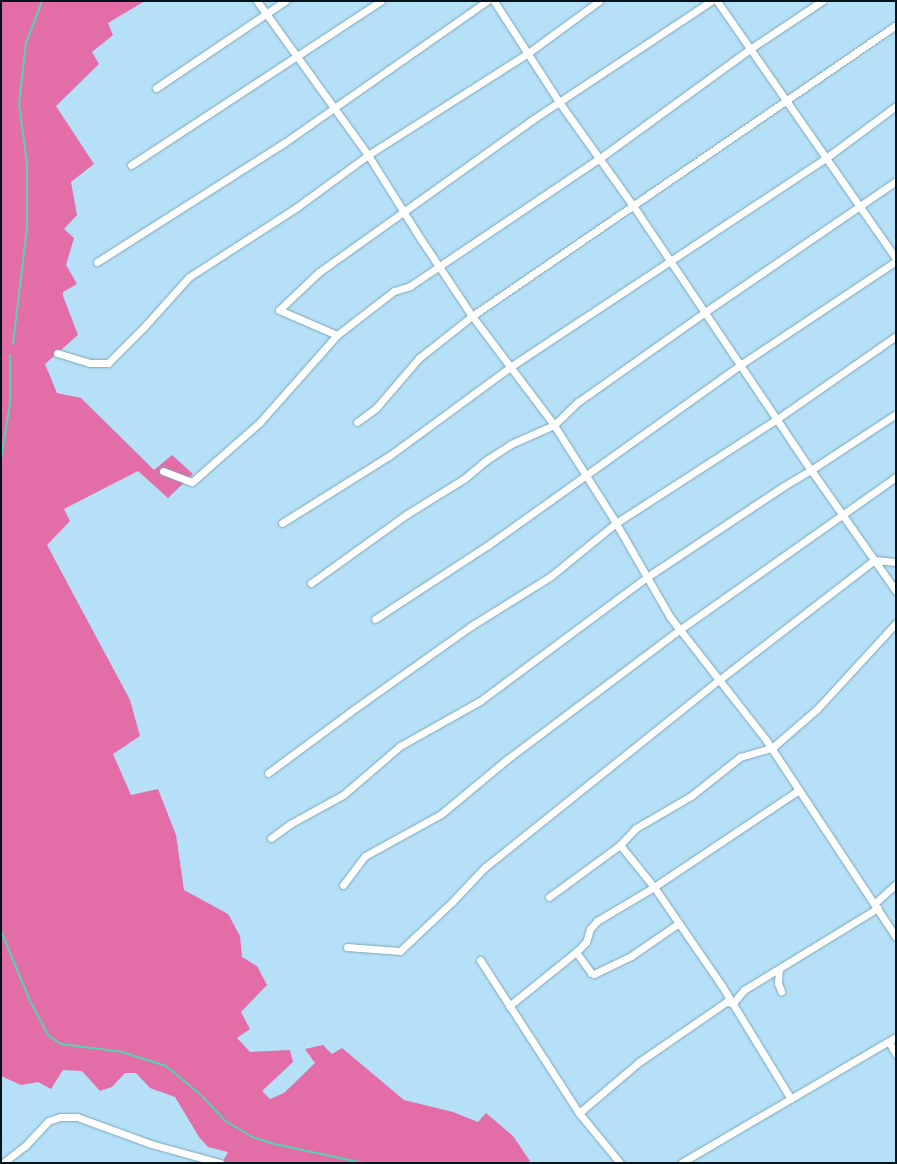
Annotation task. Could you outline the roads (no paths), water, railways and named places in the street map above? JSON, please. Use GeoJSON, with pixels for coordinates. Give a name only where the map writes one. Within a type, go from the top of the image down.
{"type":"FeatureCollection","features":[{"type":"Feature","properties":{"kind":"street"},"geometry":{"type":"LineString","coordinates":[[257,1],[368,155],[472,316],[554,425],[586,474],[670,617],[772,748],[896,936]]}},
{"type":"Feature","properties":{"kind":"street"},"geometry":{"type":"LineString","coordinates":[[156,88],[285,1]]}},
{"type":"Feature","properties":{"kind":"street"},"geometry":{"type":"LineString","coordinates":[[131,165],[298,57],[381,1]]}},
{"type":"Feature","properties":{"kind":"street"},"geometry":{"type":"LineString","coordinates":[[97,262],[284,143],[487,1]]}},
{"type":"Feature","properties":{"kind":"street"},"geometry":{"type":"LineString","coordinates":[[494,1],[559,102],[634,207],[811,470],[896,592]]}},
{"type":"Feature","properties":{"kind":"street"},"geometry":{"type":"LineString","coordinates":[[57,353],[89,363],[108,363],[144,327],[189,277],[297,206],[368,155],[528,53],[600,1]]}},
{"type":"Feature","properties":{"kind":"street"},"geometry":{"type":"LineString","coordinates":[[337,335],[279,310],[319,272],[559,102],[711,1]]}},
{"type":"Feature","properties":{"kind":"street"},"geometry":{"type":"LineString","coordinates":[[375,619],[488,545],[740,365],[896,260],[718,1]]}},
{"type":"Feature","properties":{"kind":"street"},"geometry":{"type":"LineString","coordinates":[[163,471],[192,482],[260,422],[337,335],[394,291],[410,286],[440,267],[600,158],[750,48],[822,1]]}},
{"type":"Feature","properties":{"kind":"street"},"geometry":{"type":"LineString","coordinates":[[357,422],[376,408],[419,358],[472,316],[634,207],[896,25]]}},
{"type":"Feature","properties":{"kind":"street"},"geometry":{"type":"LineString","coordinates":[[282,523],[389,456],[510,367],[826,158],[896,106]]}},
{"type":"Feature","properties":{"kind":"street"},"geometry":{"type":"LineString","coordinates":[[311,583],[407,514],[465,478],[485,461],[512,444],[554,425],[578,402],[705,312],[896,181]]}},
{"type":"Feature","properties":{"kind":"street"},"geometry":{"type":"LineString","coordinates":[[268,773],[350,712],[471,626],[551,576],[616,524],[777,419],[896,336]]}},
{"type":"Feature","properties":{"kind":"street"},"geometry":{"type":"LineString","coordinates":[[271,838],[290,824],[343,795],[400,746],[480,701],[647,577],[896,414]]}},
{"type":"Feature","properties":{"kind":"street"},"geometry":{"type":"LineString","coordinates":[[343,886],[365,856],[441,814],[506,760],[680,630],[896,477]]}},
{"type":"Feature","properties":{"kind":"street"},"geometry":{"type":"LineString","coordinates":[[347,947],[400,951],[452,902],[484,868],[719,680],[874,560],[896,562]]}},
{"type":"Feature","properties":{"kind":"street"},"geometry":{"type":"LineString","coordinates":[[549,897],[620,845],[636,828],[691,796],[740,757],[772,748],[817,709],[896,624]]}},
{"type":"Feature","properties":{"kind":"street"},"geometry":{"type":"LineString","coordinates":[[509,1006],[576,952],[586,942],[590,929],[597,921],[654,887],[800,790]]}},
{"type":"Feature","properties":{"kind":"street"},"geometry":{"type":"LineString","coordinates":[[620,845],[654,887],[733,1003],[791,1099]]}},
{"type":"Feature","properties":{"kind":"street"},"geometry":{"type":"LineString","coordinates":[[733,1003],[744,990],[779,969],[876,905],[896,884]]}},
{"type":"Feature","properties":{"kind":"street"},"geometry":{"type":"LineString","coordinates":[[576,952],[591,973],[594,974],[631,956],[679,923]]}},
{"type":"Feature","properties":{"kind":"street"},"geometry":{"type":"LineString","coordinates":[[480,960],[579,1112],[620,1163]]}},
{"type":"Feature","properties":{"kind":"street"},"geometry":{"type":"LineString","coordinates":[[779,969],[778,983],[781,991]]}},
{"type":"Feature","properties":{"kind":"street"},"geometry":{"type":"LineString","coordinates":[[579,1112],[628,1069],[726,1002],[733,1003]]}},
{"type":"Feature","properties":{"kind":"street"},"geometry":{"type":"LineString","coordinates":[[681,1163],[896,1037]]}},
{"type":"Feature","properties":{"kind":"street"},"geometry":{"type":"LineString","coordinates":[[889,1042],[896,1054]]}},
{"type":"Feature","properties":{"kind":"street"},"geometry":{"type":"LineString","coordinates":[[3,1163],[25,1146],[48,1121],[60,1117],[77,1117],[151,1144],[220,1163]]}},
{"type":"Feature","properties":{"kind":"waterway"},"geometry":{"type":"LineString","coordinates":[[13,344],[27,229],[27,163],[19,104],[26,43],[42,1]]}},
{"type":"Feature","properties":{"kind":"waterway"},"geometry":{"type":"LineString","coordinates":[[1,458],[10,404],[10,355]]}},
{"type":"Feature","properties":{"kind":"waterway"},"geometry":{"type":"LineString","coordinates":[[1,931],[30,1001],[49,1036],[61,1044],[122,1052],[166,1066],[202,1096],[224,1120],[252,1137],[279,1145],[363,1163]]}}]}
